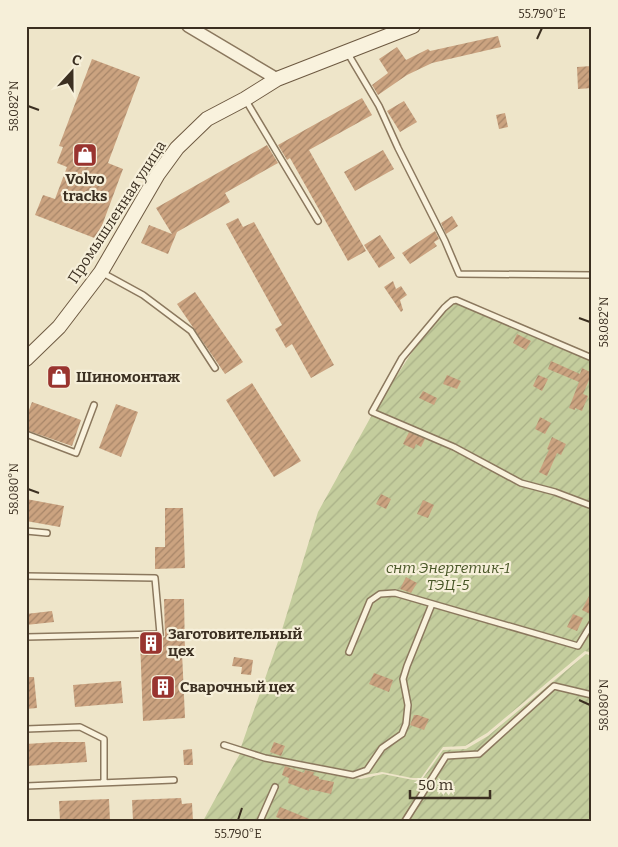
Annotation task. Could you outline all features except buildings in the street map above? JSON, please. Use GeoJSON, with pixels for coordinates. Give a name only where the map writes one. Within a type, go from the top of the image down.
{"type":"FeatureCollection","features":[{"type":"Feature","properties":{"kind":"main road","name":"Промышленная улица"},"geometry":{"type":"LineString","coordinates":[[26,359],[59,327],[100,272],[115,250],[158,174],[176,148],[207,119],[277,79],[413,26]]}},
{"type":"Feature","properties":{"kind":"street"},"geometry":{"type":"LineString","coordinates":[[188,26],[277,79]]}},
{"type":"Feature","properties":{"kind":"lane"},"geometry":{"type":"LineString","coordinates":[[347,52],[379,106],[445,241],[459,274],[592,275]]}},
{"type":"Feature","properties":{"kind":"lane"},"geometry":{"type":"LineString","coordinates":[[245,99],[318,221]]}},
{"type":"Feature","properties":{"kind":"lane"},"geometry":{"type":"LineString","coordinates":[[100,272],[143,295],[191,331],[215,368]]}},
{"type":"Feature","properties":{"kind":"lane"},"geometry":{"type":"LineString","coordinates":[[592,358],[456,300],[444,308],[402,358],[372,412],[454,446],[521,483],[555,492],[592,506]]}},
{"type":"Feature","properties":{"kind":"lane"},"geometry":{"type":"LineString","coordinates":[[26,434],[76,454],[94,405]]}},
{"type":"Feature","properties":{"kind":"lane"},"geometry":{"type":"LineString","coordinates":[[26,531],[47,533]]}},
{"type":"Feature","properties":{"kind":"lane"},"geometry":{"type":"LineString","coordinates":[[26,576],[155,578],[160,634],[26,637]]}},
{"type":"Feature","properties":{"kind":"lane"},"geometry":{"type":"LineString","coordinates":[[349,652],[370,601],[380,594],[395,593],[578,646],[592,623]]}},
{"type":"Feature","properties":{"kind":"lane"},"geometry":{"type":"LineString","coordinates":[[224,746],[265,758],[353,775],[367,770],[382,748],[402,734],[406,724],[408,705],[402,679],[432,604]]}},
{"type":"Feature","properties":{"kind":"lane"},"geometry":{"type":"LineString","coordinates":[[405,821],[446,756],[479,754],[554,686],[592,695]]}},
{"type":"Feature","properties":{"kind":"lane"},"geometry":{"type":"LineString","coordinates":[[26,730],[80,727],[104,739],[104,782]]}},
{"type":"Feature","properties":{"kind":"lane"},"geometry":{"type":"LineString","coordinates":[[26,786],[174,780]]}},
{"type":"Feature","properties":{"kind":"lane"},"geometry":{"type":"LineString","coordinates":[[260,821],[275,787]]}},
{"type":"Feature","properties":{"kind":"green space","name":"снт Энергетик-1 ТЭЦ-5"},"geometry":{"type":"Polygon","coordinates":[[[454,296],[592,354],[592,653],[585,651],[487,733],[465,746],[443,747],[421,778],[382,772],[360,776],[310,768],[328,774],[361,779],[383,774],[421,781],[443,750],[466,749],[488,736],[586,654],[592,656],[592,821],[203,821],[242,750],[265,756],[241,747],[281,633],[318,512],[383,395],[445,301],[454,296]]]}},
{"type":"Feature","properties":{"kind":"place","name":"Volvo tracks"},"geometry":{"type":"Point","coordinates":[85,155]}},
{"type":"Feature","properties":{"kind":"place","name":"Шиномонтаж"},"geometry":{"type":"Point","coordinates":[59,377]}},
{"type":"Feature","properties":{"kind":"place","name":"Заготовительный цех"},"geometry":{"type":"Point","coordinates":[151,643]}},
{"type":"Feature","properties":{"kind":"place","name":"Сварочный цех"},"geometry":{"type":"Point","coordinates":[163,687]}}]}
